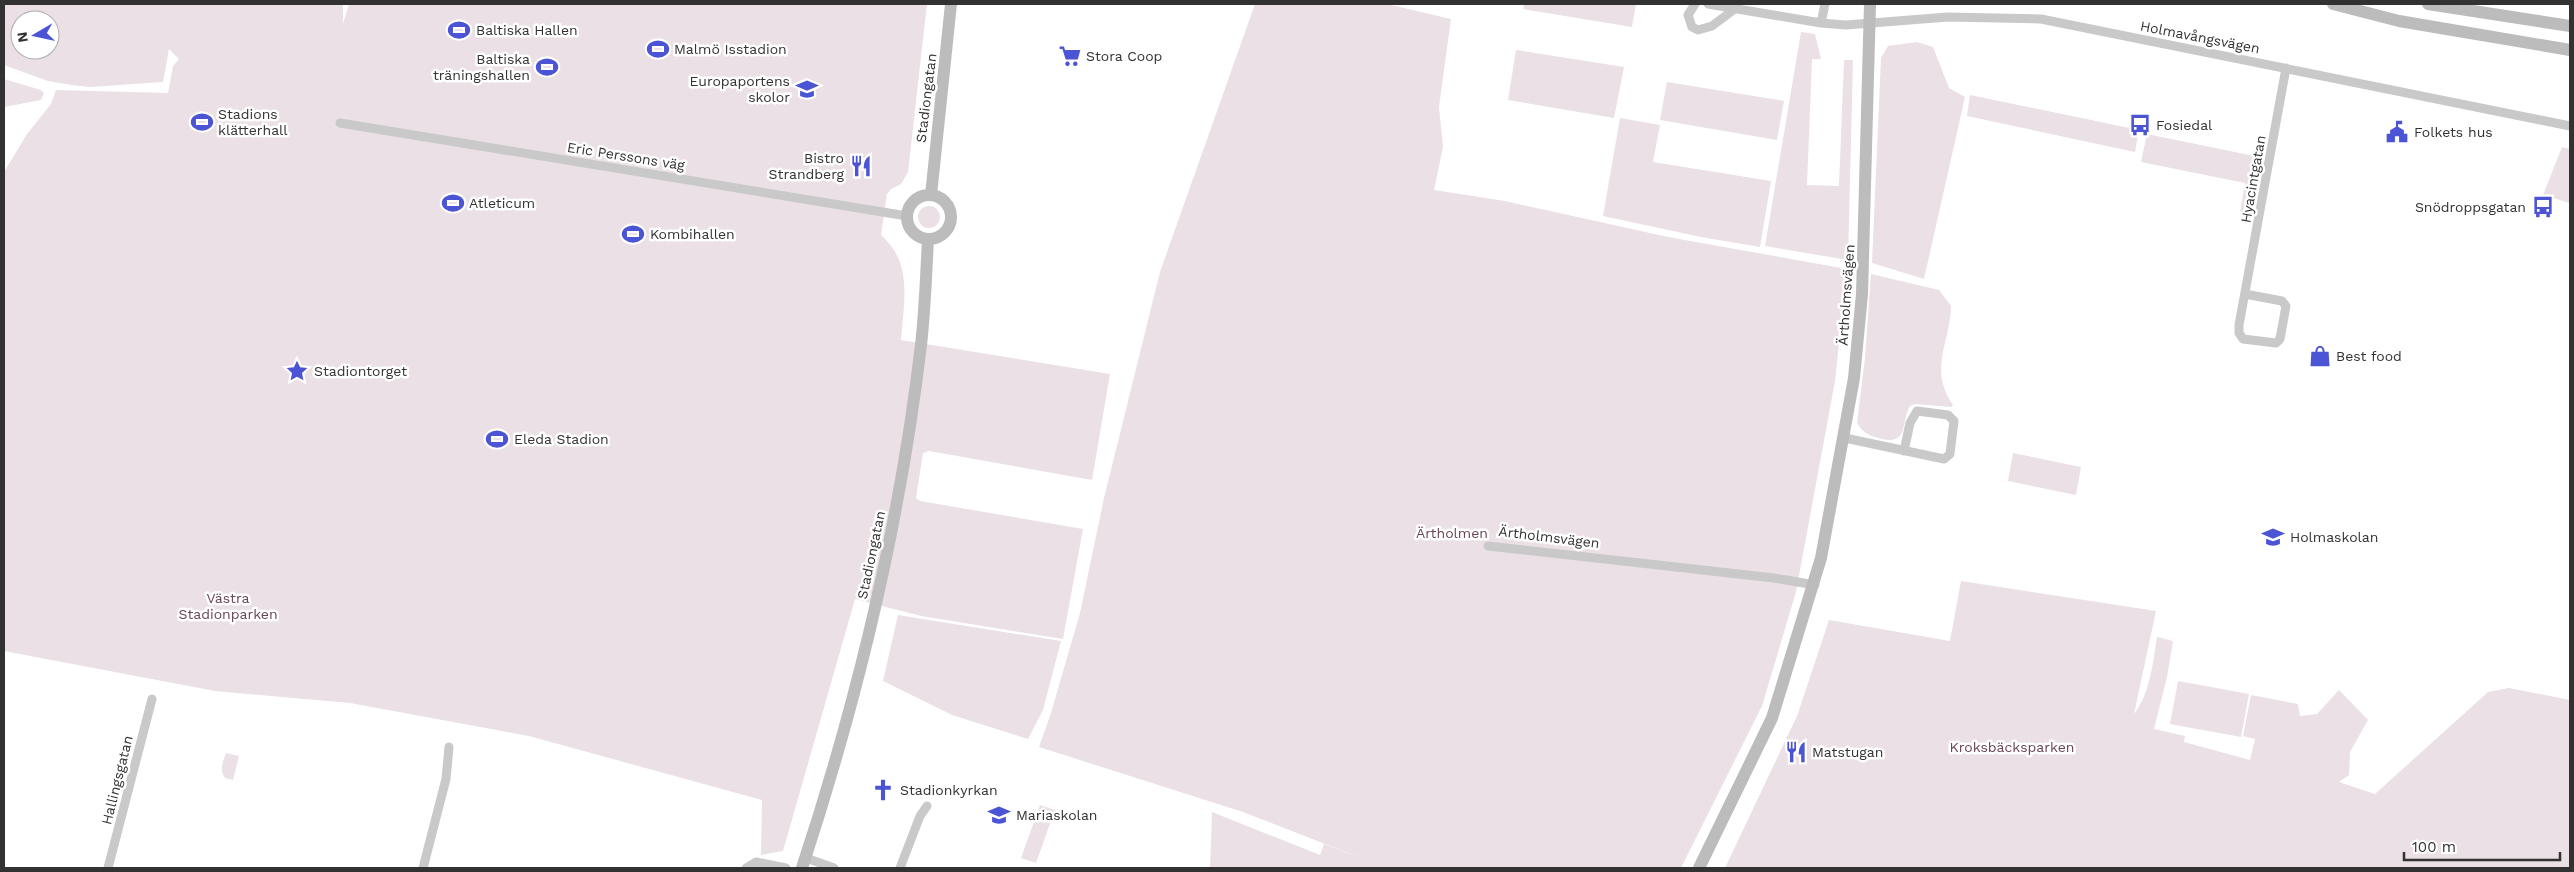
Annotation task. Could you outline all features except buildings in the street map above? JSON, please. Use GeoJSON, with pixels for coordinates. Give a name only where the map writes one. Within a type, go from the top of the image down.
{"type":"FeatureCollection","features":[{"type":"Feature","properties":{"kind":"main road","name":"Stadiongatan"},"geometry":{"type":"LineString","coordinates":[[931,195],[951,4]]}},
{"type":"Feature","properties":{"kind":"main road","name":"Ärtholmsvägen"},"geometry":{"type":"LineString","coordinates":[[1699,868],[1772,718],[1815,585],[1845,438],[1854,378],[1862,294],[1870,4]]}},
{"type":"Feature","properties":{"kind":"main road"},"geometry":{"type":"LineString","coordinates":[[2333,4],[2399,20],[2570,50]]}},
{"type":"Feature","properties":{"kind":"main road"},"geometry":{"type":"LineString","coordinates":[[2428,4],[2570,26]]}},
{"type":"Feature","properties":{"kind":"main road"},"geometry":{"type":"LineString","coordinates":[[931,195],[945,202],[950,211],[951,220],[945,232],[935,239],[928,240],[911,230],[907,216],[912,203],[917,198],[931,195]]}},
{"type":"Feature","properties":{"kind":"main road","name":"Stadiongatan"},"geometry":{"type":"LineString","coordinates":[[804,863],[855,693],[891,537],[921,343],[928,240]]}},
{"type":"Feature","properties":{"kind":"street"},"geometry":{"type":"LineString","coordinates":[[1695,4],[1688,15],[1692,27],[1698,30],[1712,26],[1736,8]]}},
{"type":"Feature","properties":{"kind":"street","name":"Holmavångsvägen"},"geometry":{"type":"LineString","coordinates":[[1708,4],[1821,23],[1870,23],[1948,17],[2041,19],[2570,126]]}},
{"type":"Feature","properties":{"kind":"street"},"geometry":{"type":"LineString","coordinates":[[1821,23],[1825,4]]}},
{"type":"Feature","properties":{"kind":"street","name":"Hyacintgatan"},"geometry":{"type":"LineString","coordinates":[[2245,294],[2282,301],[2286,306],[2280,339],[2276,343],[2243,339],[2239,333],[2245,294],[2286,68]]}},
{"type":"Feature","properties":{"kind":"street","name":"Eric Perssons väg"},"geometry":{"type":"LineString","coordinates":[[340,123],[907,216]]}},
{"type":"Feature","properties":{"kind":"street"},"geometry":{"type":"LineString","coordinates":[[1845,438],[1904,451],[1938,458],[1947,458],[1953,438],[1954,421],[1948,415],[1917,411],[1910,423],[1904,451]]}},
{"type":"Feature","properties":{"kind":"street","name":"Ärtholmsvägen"},"geometry":{"type":"LineString","coordinates":[[1488,546],[1774,578],[1815,585]]}},
{"type":"Feature","properties":{"kind":"street","name":"Hallingsgatan"},"geometry":{"type":"LineString","coordinates":[[108,868],[152,699]]}},
{"type":"Feature","properties":{"kind":"street"},"geometry":{"type":"LineString","coordinates":[[423,868],[446,779],[449,747]]}},
{"type":"Feature","properties":{"kind":"street"},"geometry":{"type":"LineString","coordinates":[[900,868],[920,816],[927,806]]}},
{"type":"Feature","properties":{"kind":"street"},"geometry":{"type":"LineString","coordinates":[[746,868],[756,862],[786,868]]}},
{"type":"Feature","properties":{"kind":"street"},"geometry":{"type":"LineString","coordinates":[[804,863],[834,868]]}},
{"type":"Feature","properties":{"kind":"green space","name":"Västra Stadionparken"},"geometry":{"type":"Polygon","coordinates":[[[4,4],[343,4],[343,24],[349,4],[927,4],[908,172],[901,184],[891,189],[887,194],[881,235],[891,246],[902,270],[904,297],[901,340],[1110,374],[1092,480],[929,451],[923,453],[916,498],[920,501],[1083,529],[1063,639],[921,616],[855,599],[783,851],[761,855],[762,800],[529,736],[350,703],[215,691],[4,651],[4,172],[27,134],[51,104],[56,90],[168,93],[173,66],[179,59],[169,49],[163,82],[90,87],[48,81],[4,65],[4,4]]]}},
{"type":"Feature","properties":{"kind":"green space","name":"Ärtholmen"},"geometry":{"type":"Polygon","coordinates":[[[1255,4],[1387,4],[1451,19],[1439,107],[1443,147],[1434,190],[1505,201],[1668,237],[1847,269],[1835,381],[1796,592],[1762,706],[1681,868],[1210,868],[1212,812],[1320,855],[1324,844],[1379,865],[1243,812],[1039,747],[1051,713],[1080,613],[1104,498],[1160,272],[1255,4]]]}},
{"type":"Feature","properties":{"kind":"green space"},"geometry":{"type":"Polygon","coordinates":[[[1524,4],[1636,4],[1632,27],[1523,9],[1524,4]]]}},
{"type":"Feature","properties":{"kind":"green space"},"geometry":{"type":"Polygon","coordinates":[[[1801,32],[1815,34],[1821,59],[1812,59],[1807,185],[1839,186],[1844,60],[1853,60],[1848,260],[1765,246],[1801,32]]]}},
{"type":"Feature","properties":{"kind":"green space"},"geometry":{"type":"Polygon","coordinates":[[[1917,42],[1933,47],[1949,88],[1965,97],[1924,279],[1872,263],[1881,58],[1888,46],[1917,42]]]}},
{"type":"Feature","properties":{"kind":"green space"},"geometry":{"type":"Polygon","coordinates":[[[1516,50],[1624,67],[1614,118],[1508,100],[1516,50]]]}},
{"type":"Feature","properties":{"kind":"green space"},"geometry":{"type":"Polygon","coordinates":[[[4,79],[41,90],[44,93],[41,100],[4,107],[4,79]]]}},
{"type":"Feature","properties":{"kind":"green space"},"geometry":{"type":"Polygon","coordinates":[[[1667,82],[1784,101],[1777,140],[1660,120],[1667,82]]]}},
{"type":"Feature","properties":{"kind":"green space"},"geometry":{"type":"Polygon","coordinates":[[[1970,95],[2139,130],[2135,152],[1967,116],[1970,95]]]}},
{"type":"Feature","properties":{"kind":"green space"},"geometry":{"type":"Polygon","coordinates":[[[1620,118],[1660,125],[1653,162],[1771,181],[1760,247],[1701,237],[1603,216],[1620,118]]]}},
{"type":"Feature","properties":{"kind":"green space"},"geometry":{"type":"Polygon","coordinates":[[[2147,134],[2259,157],[2248,213],[2240,212],[2245,183],[2141,162],[2147,134]]]}},
{"type":"Feature","properties":{"kind":"green space"},"geometry":{"type":"Polygon","coordinates":[[[2562,147],[2570,149],[2570,203],[2543,195],[2562,147]]]}},
{"type":"Feature","properties":{"kind":"green space"},"geometry":{"type":"Polygon","coordinates":[[[929,206],[937,209],[940,217],[937,225],[929,228],[921,225],[918,217],[921,209],[929,206]]]}},
{"type":"Feature","properties":{"kind":"green space"},"geometry":{"type":"Polygon","coordinates":[[[1871,274],[1939,290],[1951,306],[1941,368],[1946,392],[1953,405],[1951,407],[1915,404],[1910,406],[1900,436],[1888,440],[1871,436],[1863,431],[1857,423],[1865,358],[1871,274]]]}},
{"type":"Feature","properties":{"kind":"green space"},"geometry":{"type":"Polygon","coordinates":[[[2013,453],[2081,467],[2076,495],[2008,481],[2013,453]]]}},
{"type":"Feature","properties":{"kind":"green space","name":"Kroksbäcksparken"},"geometry":{"type":"Polygon","coordinates":[[[1961,581],[2156,611],[2134,714],[2144,697],[2147,687],[2157,637],[2173,641],[2167,677],[2154,729],[2185,736],[2184,742],[2250,760],[2255,739],[2243,736],[2251,695],[2298,704],[2300,716],[2317,714],[2339,690],[2368,720],[2350,752],[2349,775],[2339,782],[2375,794],[2488,692],[2509,688],[2570,700],[2570,868],[1725,868],[1797,716],[1829,620],[1950,641],[1961,581]]]}},
{"type":"Feature","properties":{"kind":"green space"},"geometry":{"type":"Polygon","coordinates":[[[898,615],[1061,641],[1043,710],[1028,739],[952,715],[883,681],[898,615]]]}},
{"type":"Feature","properties":{"kind":"green space"},"geometry":{"type":"Polygon","coordinates":[[[2178,681],[2249,694],[2241,737],[2170,724],[2178,681]]]}},
{"type":"Feature","properties":{"kind":"green space"},"geometry":{"type":"Polygon","coordinates":[[[226,753],[239,756],[233,780],[225,778],[222,772],[226,753]]]}},
{"type":"Feature","properties":{"kind":"green space"},"geometry":{"type":"Polygon","coordinates":[[[1040,805],[1055,810],[1036,863],[1021,858],[1040,805]]]}},
{"type":"Feature","properties":{"kind":"place","name":"Baltiska Hallen"},"geometry":{"type":"Point","coordinates":[459,30]}},
{"type":"Feature","properties":{"kind":"place","name":"Malmö Isstadion"},"geometry":{"type":"Point","coordinates":[658,49]}},
{"type":"Feature","properties":{"kind":"place","name":"Stora Coop"},"geometry":{"type":"Point","coordinates":[1070,56]}},
{"type":"Feature","properties":{"kind":"place","name":"Baltiska träningshallen"},"geometry":{"type":"Point","coordinates":[547,67]}},
{"type":"Feature","properties":{"kind":"place","name":"Europaportens skolor"},"geometry":{"type":"Point","coordinates":[807,89]}},
{"type":"Feature","properties":{"kind":"place","name":"Stadions klätterhall"},"geometry":{"type":"Point","coordinates":[202,122]}},
{"type":"Feature","properties":{"kind":"place","name":"Fosiedal"},"geometry":{"type":"Point","coordinates":[2140,125]}},
{"type":"Feature","properties":{"kind":"place","name":"Folkets hus"},"geometry":{"type":"Point","coordinates":[2397,132]}},
{"type":"Feature","properties":{"kind":"place","name":"Bistro Strandberg"},"geometry":{"type":"Point","coordinates":[861,166]}},
{"type":"Feature","properties":{"kind":"place","name":"Atleticum"},"geometry":{"type":"Point","coordinates":[453,203]}},
{"type":"Feature","properties":{"kind":"place","name":"Snödroppsgatan"},"geometry":{"type":"Point","coordinates":[2543,207]}},
{"type":"Feature","properties":{"kind":"place","name":"Kombihallen"},"geometry":{"type":"Point","coordinates":[633,234]}},
{"type":"Feature","properties":{"kind":"place","name":"Best food"},"geometry":{"type":"Point","coordinates":[2320,356]}},
{"type":"Feature","properties":{"kind":"place","name":"Stadiontorget"},"geometry":{"type":"Point","coordinates":[297,371]}},
{"type":"Feature","properties":{"kind":"place","name":"Eleda Stadion"},"geometry":{"type":"Point","coordinates":[497,439]}},
{"type":"Feature","properties":{"kind":"place","name":"Holmaskolan"},"geometry":{"type":"Point","coordinates":[2273,537]}},
{"type":"Feature","properties":{"kind":"place","name":"Matstugan"},"geometry":{"type":"Point","coordinates":[1796,752]}},
{"type":"Feature","properties":{"kind":"place","name":"Stadionkyrkan"},"geometry":{"type":"Point","coordinates":[883,790]}},
{"type":"Feature","properties":{"kind":"place","name":"Mariaskolan"},"geometry":{"type":"Point","coordinates":[999,815]}}]}
